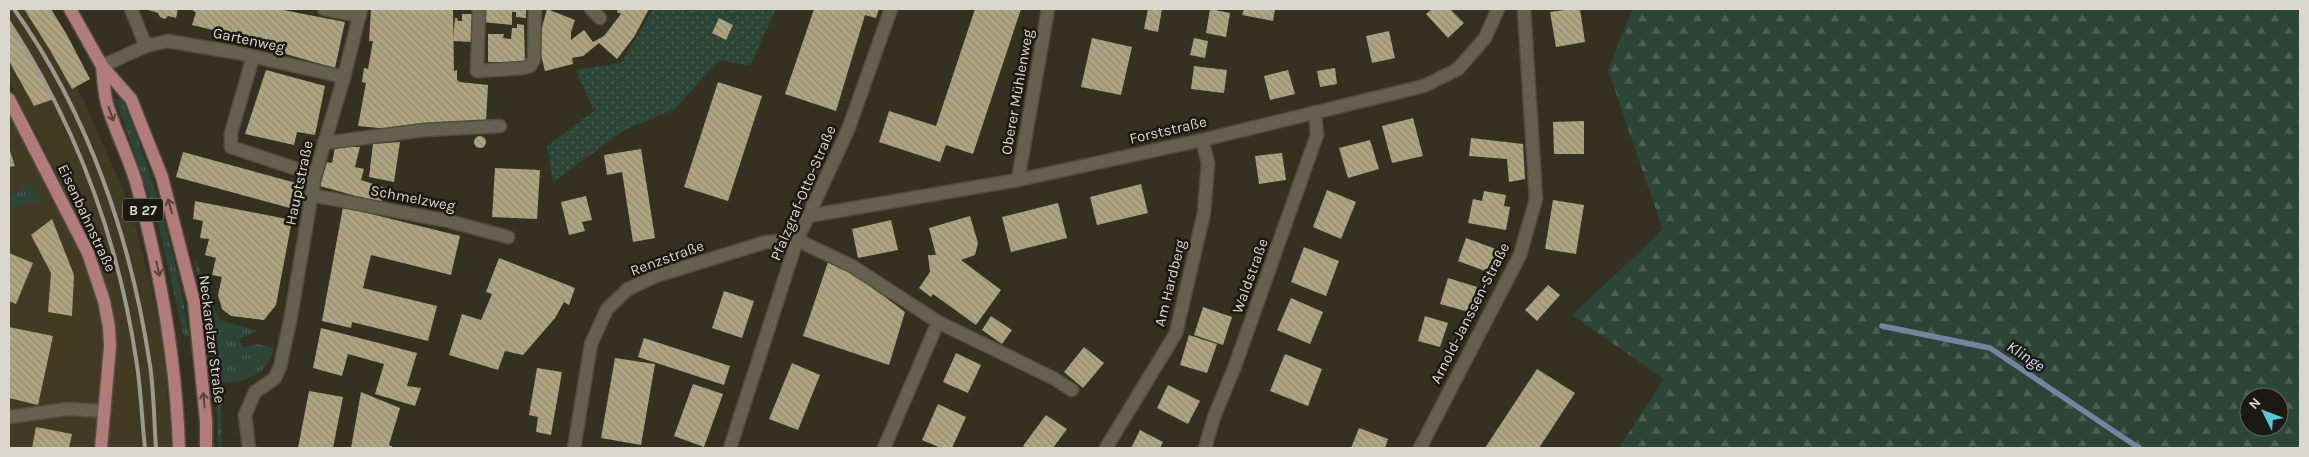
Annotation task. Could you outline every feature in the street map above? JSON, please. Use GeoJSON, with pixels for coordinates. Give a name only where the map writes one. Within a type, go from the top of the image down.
{"type":"FeatureCollection","features":[{"type":"Feature","properties":{"kind":"main road","name":"B 27"},"geometry":{"type":"LineString","coordinates":[[70,9],[102,66],[106,102],[135,180],[155,257],[166,307],[173,357],[179,448]]}},
{"type":"Feature","properties":{"kind":"main road","name":"Neckarelzer Straße"},"geometry":{"type":"LineString","coordinates":[[102,66],[131,99],[162,177],[178,233],[194,302],[206,422],[206,448]]}},
{"type":"Feature","properties":{"kind":"main road","name":"Eisenbahnstraße"},"geometry":{"type":"LineString","coordinates":[[9,99],[88,253],[97,277],[109,327],[105,411],[101,448]]}},
{"type":"Feature","properties":{"kind":"street"},"geometry":{"type":"LineString","coordinates":[[131,9],[146,46]]}},
{"type":"Feature","properties":{"kind":"street"},"geometry":{"type":"LineString","coordinates":[[324,9],[361,12]]}},
{"type":"Feature","properties":{"kind":"street"},"geometry":{"type":"LineString","coordinates":[[479,9],[477,71],[530,66],[534,59],[535,9]]}},
{"type":"Feature","properties":{"kind":"street","name":"Pfalzgraf-Otto-Straße"},"geometry":{"type":"LineString","coordinates":[[730,448],[797,240],[851,122],[891,9]]}},
{"type":"Feature","properties":{"kind":"street","name":"Oberer Mühlenweg"},"geometry":{"type":"LineString","coordinates":[[1018,180],[1048,9]]}},
{"type":"Feature","properties":{"kind":"street","name":"Forststraße"},"geometry":{"type":"LineString","coordinates":[[808,216],[1018,180],[1202,140],[1424,86],[1458,69],[1486,38],[1498,9]]}},
{"type":"Feature","properties":{"kind":"street","name":"Arnold-Janssen-Straße"},"geometry":{"type":"LineString","coordinates":[[1420,448],[1520,255],[1536,199],[1524,9]]}},
{"type":"Feature","properties":{"kind":"street","name":"Hauptstraße"},"geometry":{"type":"LineString","coordinates":[[249,448],[245,415],[255,392],[275,378],[280,367],[292,316],[315,174],[361,12]]}},
{"type":"Feature","properties":{"kind":"street","name":"Gartenweg"},"geometry":{"type":"LineString","coordinates":[[102,66],[146,46],[168,41],[344,77]]}},
{"type":"Feature","properties":{"kind":"street"},"geometry":{"type":"LineString","coordinates":[[253,57],[231,133],[231,147],[315,174]]}},
{"type":"Feature","properties":{"kind":"street","name":"Waldstraße"},"geometry":{"type":"LineString","coordinates":[[1205,448],[1214,417],[1235,366],[1318,135],[1316,112]]}},
{"type":"Feature","properties":{"kind":"street"},"geometry":{"type":"LineString","coordinates":[[324,143],[425,130],[500,126]]}},
{"type":"Feature","properties":{"kind":"street","name":"Am Hardberg"},"geometry":{"type":"LineString","coordinates":[[1106,448],[1176,332],[1204,213],[1208,163],[1202,140]]}},
{"type":"Feature","properties":{"kind":"street","name":"Schmelzweg"},"geometry":{"type":"LineString","coordinates":[[311,195],[448,221],[508,237]]}},
{"type":"Feature","properties":{"kind":"street"},"geometry":{"type":"LineString","coordinates":[[797,240],[852,266],[938,322],[1053,378],[1072,390]]}},
{"type":"Feature","properties":{"kind":"street","name":"Renzstraße"},"geometry":{"type":"LineString","coordinates":[[574,448],[591,344],[607,309],[628,289],[656,276],[766,242],[797,240]]}},
{"type":"Feature","properties":{"kind":"street"},"geometry":{"type":"LineString","coordinates":[[884,448],[938,322]]}},
{"type":"Feature","properties":{"kind":"street"},"geometry":{"type":"LineString","coordinates":[[9,417],[67,409],[105,411]]}},
{"type":"Feature","properties":{"kind":"shaded area"},"geometry":{"type":"Polygon","coordinates":[[[9,9],[31,9],[37,18],[84,101],[130,206],[150,281],[162,339],[170,424],[170,448],[9,448],[9,111],[64,188],[9,82],[9,9]]]}},
{"type":"Feature","properties":{"kind":"green space"},"geometry":{"type":"Polygon","coordinates":[[[653,9],[776,9],[750,66],[719,60],[675,109],[624,130],[553,182],[547,146],[594,111],[576,70],[621,63],[653,9]]]}},
{"type":"Feature","properties":{"kind":"green space"},"geometry":{"type":"Polygon","coordinates":[[[1632,9],[2300,9],[2300,448],[1619,448],[1664,379],[1572,315],[1663,230],[1608,70],[1632,9]]]}},
{"type":"Feature","properties":{"kind":"green space"},"geometry":{"type":"Polygon","coordinates":[[[122,98],[144,156],[170,244],[189,335],[185,337],[158,222],[116,100],[122,98]]]}},
{"type":"Feature","properties":{"kind":"green space"},"geometry":{"type":"Polygon","coordinates":[[[28,181],[40,200],[9,210],[9,195],[30,188],[28,181]]]}},
{"type":"Feature","properties":{"kind":"green space"},"geometry":{"type":"Polygon","coordinates":[[[197,262],[215,312],[220,320],[258,331],[240,338],[242,348],[257,344],[274,348],[266,365],[255,375],[240,381],[221,383],[222,448],[218,448],[216,381],[195,263],[197,262]]]}},
{"type":"Feature","properties":{"kind":"building"},"geometry":{"type":"Polygon","coordinates":[[[24,9],[51,9],[90,79],[72,89],[24,9]]]}},
{"type":"Feature","properties":{"kind":"building"},"geometry":{"type":"Polygon","coordinates":[[[145,9],[178,9],[176,18],[168,16],[165,19],[160,17],[158,13],[145,9]]]}},
{"type":"Feature","properties":{"kind":"building"},"geometry":{"type":"Polygon","coordinates":[[[194,9],[278,9],[345,22],[335,68],[212,33],[213,30],[192,25],[196,12],[193,11],[194,9]]]}},
{"type":"Feature","properties":{"kind":"building"},"geometry":{"type":"Polygon","coordinates":[[[371,9],[453,9],[454,71],[457,70],[457,80],[460,82],[488,85],[486,121],[400,130],[358,126],[366,83],[362,82],[364,68],[368,69],[373,41],[369,41],[371,9]]]}},
{"type":"Feature","properties":{"kind":"building"},"geometry":{"type":"Polygon","coordinates":[[[483,9],[526,9],[526,18],[516,17],[516,12],[512,12],[512,25],[482,22],[483,9]]]}},
{"type":"Feature","properties":{"kind":"building"},"geometry":{"type":"Polygon","coordinates":[[[547,9],[575,20],[571,32],[571,40],[584,30],[593,42],[604,36],[621,14],[617,12],[618,9],[649,9],[634,37],[617,59],[599,43],[583,56],[572,58],[573,64],[545,71],[539,47],[547,9]]]}},
{"type":"Feature","properties":{"kind":"building"},"geometry":{"type":"Polygon","coordinates":[[[814,9],[879,9],[876,18],[865,15],[836,111],[785,94],[814,9]]]}},
{"type":"Feature","properties":{"kind":"building"},"geometry":{"type":"Polygon","coordinates":[[[975,9],[1021,9],[973,154],[946,145],[940,162],[879,142],[889,111],[936,126],[975,9]]]}},
{"type":"Feature","properties":{"kind":"building"},"geometry":{"type":"Polygon","coordinates":[[[1148,9],[1162,9],[1158,32],[1144,29],[1148,9]]]}},
{"type":"Feature","properties":{"kind":"building"},"geometry":{"type":"Polygon","coordinates":[[[1210,9],[1230,13],[1226,37],[1206,33],[1210,9]]]}},
{"type":"Feature","properties":{"kind":"building"},"geometry":{"type":"Polygon","coordinates":[[[1244,9],[1275,9],[1273,21],[1242,15],[1244,9]]]}},
{"type":"Feature","properties":{"kind":"building"},"geometry":{"type":"Polygon","coordinates":[[[1432,9],[1450,9],[1464,23],[1448,38],[1426,14],[1432,9]]]}},
{"type":"Feature","properties":{"kind":"building"},"geometry":{"type":"Polygon","coordinates":[[[1580,9],[1585,42],[1556,47],[1550,12],[1580,9]]]}},
{"type":"Feature","properties":{"kind":"building"},"geometry":{"type":"Polygon","coordinates":[[[462,14],[473,14],[473,42],[453,41],[455,18],[458,21],[462,21],[462,14]]]}},
{"type":"Feature","properties":{"kind":"building"},"geometry":{"type":"Polygon","coordinates":[[[719,18],[733,25],[726,40],[712,33],[719,18]]]}},
{"type":"Feature","properties":{"kind":"building"},"geometry":{"type":"Polygon","coordinates":[[[517,24],[524,25],[525,63],[488,62],[488,34],[504,34],[503,38],[511,39],[512,28],[517,28],[517,24]]]}},
{"type":"Feature","properties":{"kind":"building"},"geometry":{"type":"Polygon","coordinates":[[[9,25],[54,99],[34,106],[9,61],[9,25]]]}},
{"type":"Feature","properties":{"kind":"building"},"geometry":{"type":"Polygon","coordinates":[[[1389,31],[1395,58],[1372,63],[1366,36],[1389,31]]]}},
{"type":"Feature","properties":{"kind":"building"},"geometry":{"type":"Polygon","coordinates":[[[1092,38],[1132,47],[1121,95],[1081,87],[1092,38]]]}},
{"type":"Feature","properties":{"kind":"building"},"geometry":{"type":"Polygon","coordinates":[[[1194,38],[1208,41],[1205,58],[1190,55],[1194,38]]]}},
{"type":"Feature","properties":{"kind":"building"},"geometry":{"type":"Polygon","coordinates":[[[1194,66],[1227,70],[1224,93],[1191,89],[1194,66]]]}},
{"type":"Feature","properties":{"kind":"building"},"geometry":{"type":"Polygon","coordinates":[[[1335,68],[1337,84],[1320,87],[1317,71],[1335,68]]]}},
{"type":"Feature","properties":{"kind":"building"},"geometry":{"type":"Polygon","coordinates":[[[266,70],[325,86],[315,135],[297,132],[294,145],[245,134],[266,70]]]}},
{"type":"Feature","properties":{"kind":"building"},"geometry":{"type":"Polygon","coordinates":[[[1288,70],[1295,94],[1270,100],[1264,76],[1288,70]]]}},
{"type":"Feature","properties":{"kind":"building"},"geometry":{"type":"Polygon","coordinates":[[[718,82],[762,96],[728,201],[684,187],[718,82]]]}},
{"type":"Feature","properties":{"kind":"building"},"geometry":{"type":"Polygon","coordinates":[[[1413,118],[1423,156],[1392,163],[1382,126],[1413,118]]]}},
{"type":"Feature","properties":{"kind":"building"},"geometry":{"type":"Polygon","coordinates":[[[1584,121],[1584,154],[1554,154],[1553,122],[1584,121]]]}},
{"type":"Feature","properties":{"kind":"building"},"geometry":{"type":"Polygon","coordinates":[[[482,136],[485,137],[485,147],[478,148],[475,147],[474,140],[475,137],[482,136]]]}},
{"type":"Feature","properties":{"kind":"building"},"geometry":{"type":"Polygon","coordinates":[[[1471,138],[1523,144],[1525,179],[1509,182],[1507,159],[1469,156],[1471,138]]]}},
{"type":"Feature","properties":{"kind":"building"},"geometry":{"type":"Polygon","coordinates":[[[1370,140],[1379,169],[1348,178],[1339,148],[1370,140]]]}},
{"type":"Feature","properties":{"kind":"building"},"geometry":{"type":"Polygon","coordinates":[[[400,142],[394,182],[369,177],[373,144],[400,142]]]}},
{"type":"Feature","properties":{"kind":"building"},"geometry":{"type":"Polygon","coordinates":[[[335,147],[360,147],[355,167],[364,169],[361,180],[386,188],[381,203],[320,186],[327,162],[332,163],[335,147]]]}},
{"type":"Feature","properties":{"kind":"building"},"geometry":{"type":"Polygon","coordinates":[[[9,148],[15,166],[9,167],[9,148]]]}},
{"type":"Feature","properties":{"kind":"building"},"geometry":{"type":"Polygon","coordinates":[[[641,149],[655,238],[633,242],[622,172],[607,175],[604,155],[641,149]]]}},
{"type":"Feature","properties":{"kind":"building"},"geometry":{"type":"Polygon","coordinates":[[[183,152],[296,183],[290,208],[176,177],[183,152]]]}},
{"type":"Feature","properties":{"kind":"building"},"geometry":{"type":"Polygon","coordinates":[[[1282,153],[1286,180],[1259,184],[1255,156],[1282,153]]]}},
{"type":"Feature","properties":{"kind":"building"},"geometry":{"type":"Polygon","coordinates":[[[495,168],[540,170],[537,219],[492,217],[495,168]]]}},
{"type":"Feature","properties":{"kind":"building"},"geometry":{"type":"Polygon","coordinates":[[[1141,184],[1148,213],[1097,225],[1090,197],[1141,184]]]}},
{"type":"Feature","properties":{"kind":"building"},"geometry":{"type":"Polygon","coordinates":[[[1327,190],[1356,202],[1341,239],[1313,227],[1327,190]]]}},
{"type":"Feature","properties":{"kind":"building"},"geometry":{"type":"Polygon","coordinates":[[[1484,191],[1506,195],[1504,206],[1510,207],[1506,230],[1468,223],[1473,199],[1482,201],[1484,191]]]}},
{"type":"Feature","properties":{"kind":"building"},"geometry":{"type":"Polygon","coordinates":[[[586,196],[592,220],[582,222],[585,231],[569,235],[561,202],[586,196]]]}},
{"type":"Feature","properties":{"kind":"building"},"geometry":{"type":"Polygon","coordinates":[[[1553,200],[1584,205],[1576,254],[1545,249],[1553,200]]]}},
{"type":"Feature","properties":{"kind":"building"},"geometry":{"type":"Polygon","coordinates":[[[195,201],[292,220],[276,305],[264,320],[231,316],[222,309],[218,295],[222,277],[212,275],[216,258],[205,255],[209,239],[200,238],[203,221],[193,219],[195,201]]]}},
{"type":"Feature","properties":{"kind":"building"},"geometry":{"type":"Polygon","coordinates":[[[1058,203],[1067,238],[1011,252],[1002,217],[1058,203]]]}},
{"type":"Feature","properties":{"kind":"building"},"geometry":{"type":"Polygon","coordinates":[[[343,207],[460,236],[451,275],[371,255],[363,288],[437,306],[428,341],[352,322],[351,328],[322,321],[343,207]]]}},
{"type":"Feature","properties":{"kind":"building"},"geometry":{"type":"Polygon","coordinates":[[[970,216],[978,243],[975,255],[961,260],[1001,290],[976,325],[933,294],[931,297],[919,288],[930,272],[928,255],[936,255],[929,228],[970,216]]]}},
{"type":"Feature","properties":{"kind":"building"},"geometry":{"type":"Polygon","coordinates":[[[52,219],[74,275],[72,316],[48,312],[51,273],[31,235],[52,219]]]}},
{"type":"Feature","properties":{"kind":"building"},"geometry":{"type":"Polygon","coordinates":[[[891,220],[898,250],[858,258],[852,229],[891,220]]]}},
{"type":"Feature","properties":{"kind":"building"},"geometry":{"type":"Polygon","coordinates":[[[1466,238],[1504,252],[1496,275],[1458,261],[1466,238]]]}},
{"type":"Feature","properties":{"kind":"building"},"geometry":{"type":"Polygon","coordinates":[[[1304,247],[1339,261],[1326,296],[1291,282],[1304,247]]]}},
{"type":"Feature","properties":{"kind":"building"},"geometry":{"type":"Polygon","coordinates":[[[9,253],[33,263],[16,304],[9,301],[9,253]]]}},
{"type":"Feature","properties":{"kind":"building"},"geometry":{"type":"Polygon","coordinates":[[[499,258],[575,288],[569,305],[564,302],[555,318],[523,355],[505,351],[498,370],[449,355],[462,314],[481,320],[492,294],[486,292],[499,258]]]}},
{"type":"Feature","properties":{"kind":"building"},"geometry":{"type":"Polygon","coordinates":[[[828,262],[846,268],[905,312],[889,365],[803,336],[828,262]]]}},
{"type":"Feature","properties":{"kind":"building"},"geometry":{"type":"Polygon","coordinates":[[[1448,278],[1477,287],[1469,312],[1440,304],[1448,278]]]}},
{"type":"Feature","properties":{"kind":"building"},"geometry":{"type":"Polygon","coordinates":[[[1548,285],[1560,295],[1537,321],[1525,310],[1548,285]]]}},
{"type":"Feature","properties":{"kind":"building"},"geometry":{"type":"Polygon","coordinates":[[[724,291],[754,301],[742,338],[712,328],[724,291]]]}},
{"type":"Feature","properties":{"kind":"building"},"geometry":{"type":"Polygon","coordinates":[[[1291,298],[1323,312],[1310,344],[1277,330],[1291,298]]]}},
{"type":"Feature","properties":{"kind":"building"},"geometry":{"type":"Polygon","coordinates":[[[1203,307],[1232,317],[1223,345],[1194,335],[1203,307]]]}},
{"type":"Feature","properties":{"kind":"building"},"geometry":{"type":"Polygon","coordinates":[[[991,316],[1012,330],[1002,344],[982,330],[991,316]]]}},
{"type":"Feature","properties":{"kind":"building"},"geometry":{"type":"Polygon","coordinates":[[[1425,316],[1448,323],[1440,347],[1418,341],[1425,316]]]}},
{"type":"Feature","properties":{"kind":"building"},"geometry":{"type":"Polygon","coordinates":[[[9,327],[53,336],[38,405],[9,398],[9,327]]]}},
{"type":"Feature","properties":{"kind":"building"},"geometry":{"type":"Polygon","coordinates":[[[321,328],[417,353],[407,386],[421,388],[415,406],[375,394],[384,364],[348,354],[342,376],[313,368],[321,328]]]}},
{"type":"Feature","properties":{"kind":"building"},"geometry":{"type":"Polygon","coordinates":[[[1189,335],[1217,344],[1207,373],[1180,365],[1189,335]]]}},
{"type":"Feature","properties":{"kind":"building"},"geometry":{"type":"Polygon","coordinates":[[[644,338],[730,366],[724,385],[638,357],[644,338]]]}},
{"type":"Feature","properties":{"kind":"building"},"geometry":{"type":"Polygon","coordinates":[[[1084,347],[1104,363],[1083,388],[1064,372],[1084,347]]]}},
{"type":"Feature","properties":{"kind":"building"},"geometry":{"type":"Polygon","coordinates":[[[956,353],[981,365],[968,393],[943,382],[956,353]]]}},
{"type":"Feature","properties":{"kind":"building"},"geometry":{"type":"Polygon","coordinates":[[[1285,354],[1322,369],[1308,406],[1270,391],[1285,354]]]}},
{"type":"Feature","properties":{"kind":"building"},"geometry":{"type":"Polygon","coordinates":[[[615,358],[655,364],[641,445],[601,438],[615,358]]]}},
{"type":"Feature","properties":{"kind":"building"},"geometry":{"type":"Polygon","coordinates":[[[792,363],[820,375],[798,430],[769,419],[792,363]]]}},
{"type":"Feature","properties":{"kind":"building"},"geometry":{"type":"Polygon","coordinates":[[[537,368],[562,372],[551,435],[536,432],[538,417],[529,415],[537,368]]]}},
{"type":"Feature","properties":{"kind":"building"},"geometry":{"type":"Polygon","coordinates":[[[1537,369],[1575,393],[1539,448],[1485,448],[1537,369]]]}},
{"type":"Feature","properties":{"kind":"building"},"geometry":{"type":"Polygon","coordinates":[[[693,384],[723,394],[704,447],[674,436],[693,384]]]}},
{"type":"Feature","properties":{"kind":"building"},"geometry":{"type":"Polygon","coordinates":[[[1168,385],[1200,401],[1188,424],[1157,408],[1168,385]]]}},
{"type":"Feature","properties":{"kind":"building"},"geometry":{"type":"Polygon","coordinates":[[[309,391],[343,397],[333,448],[298,448],[309,391]]]}},
{"type":"Feature","properties":{"kind":"building"},"geometry":{"type":"Polygon","coordinates":[[[361,392],[400,408],[389,445],[395,448],[351,448],[361,392]]]}},
{"type":"Feature","properties":{"kind":"building"},"geometry":{"type":"Polygon","coordinates":[[[938,404],[966,417],[952,448],[941,448],[922,440],[938,404]]]}},
{"type":"Feature","properties":{"kind":"building"},"geometry":{"type":"Polygon","coordinates":[[[1046,415],[1067,429],[1053,448],[1026,448],[1023,446],[1046,415]]]}},
{"type":"Feature","properties":{"kind":"building"},"geometry":{"type":"Polygon","coordinates":[[[36,427],[72,434],[69,448],[32,448],[36,427]]]}},
{"type":"Feature","properties":{"kind":"building"},"geometry":{"type":"Polygon","coordinates":[[[1359,428],[1388,439],[1385,448],[1351,448],[1359,428]]]}},
{"type":"Feature","properties":{"kind":"building"},"geometry":{"type":"Polygon","coordinates":[[[1140,430],[1163,442],[1160,448],[1131,448],[1140,430]]]}},
{"type":"Feature","properties":{"kind":"waterway","name":"Klinge"},"geometry":{"type":"LineString","coordinates":[[1882,326],[1990,348],[2139,448]]}},
{"type":"Feature","properties":{"kind":"railway"},"geometry":{"type":"LineString","coordinates":[[14,9],[64,91],[85,134],[118,224],[142,318],[150,365],[156,448]]}},
{"type":"Feature","properties":{"kind":"railway"},"geometry":{"type":"LineString","coordinates":[[9,22],[55,102],[75,144],[107,230],[129,319],[138,375],[145,448]]}}]}
